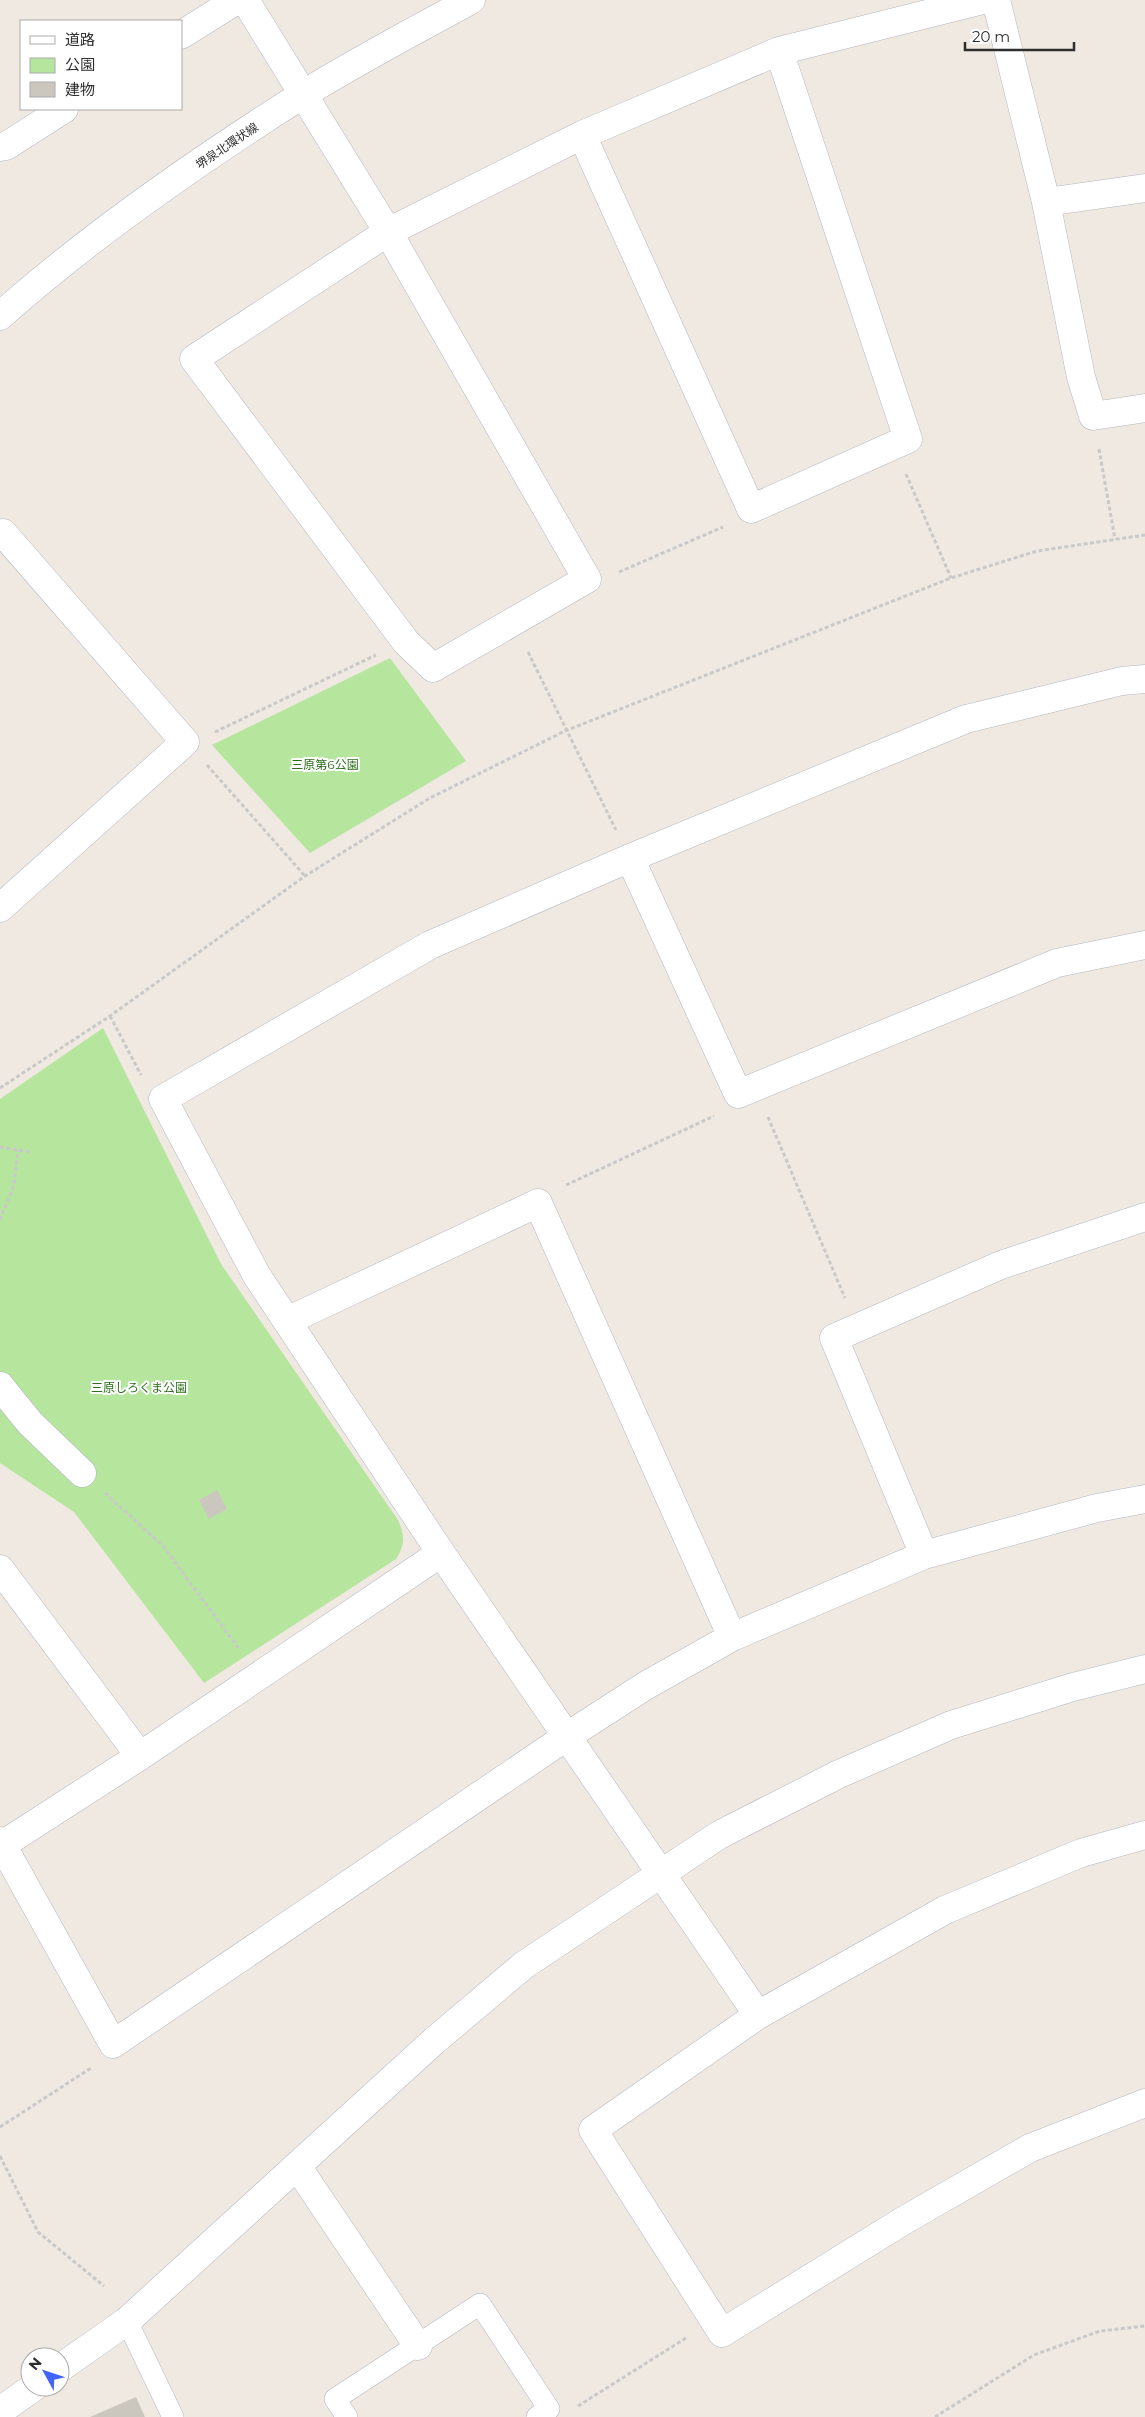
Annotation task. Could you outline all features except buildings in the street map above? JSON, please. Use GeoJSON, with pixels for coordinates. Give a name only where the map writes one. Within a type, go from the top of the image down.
{"type":"FeatureCollection","features":[{"type":"Feature","properties":{"kind":"street"},"geometry":{"type":"LineString","coordinates":[[182,34],[237,0]]}},
{"type":"Feature","properties":{"kind":"street"},"geometry":{"type":"LineString","coordinates":[[245,0],[388,232],[587,579],[433,668],[406,642],[194,359],[388,232],[582,135],[779,51],[983,0]]}},
{"type":"Feature","properties":{"kind":"street","name":"堺泉北環状線"},"geometry":{"type":"LineString","coordinates":[[0,316],[118,220],[303,94],[470,0]]}},
{"type":"Feature","properties":{"kind":"street"},"geometry":{"type":"LineString","coordinates":[[996,0],[1046,202],[1081,377],[1093,416],[1145,408]]}},
{"type":"Feature","properties":{"kind":"street"},"geometry":{"type":"LineString","coordinates":[[582,135],[751,509],[908,439],[779,51]]}},
{"type":"Feature","properties":{"kind":"street"},"geometry":{"type":"LineString","coordinates":[[0,147],[6,146],[62,110]]}},
{"type":"Feature","properties":{"kind":"street"},"geometry":{"type":"LineString","coordinates":[[1046,202],[1145,188]]}},
{"type":"Feature","properties":{"kind":"street"},"geometry":{"type":"LineString","coordinates":[[0,536],[3,533],[185,742],[0,908]]}},
{"type":"Feature","properties":{"kind":"street"},"geometry":{"type":"LineString","coordinates":[[758,2015],[441,1553],[257,1276],[162,1099],[430,945],[630,858],[966,719],[1122,681],[1145,679]]}},
{"type":"Feature","properties":{"kind":"street"},"geometry":{"type":"LineString","coordinates":[[630,858],[747,1090],[1057,963],[1145,944]]}},
{"type":"Feature","properties":{"kind":"street"},"geometry":{"type":"LineString","coordinates":[[287,1321],[538,1203],[732,1637]]}},
{"type":"Feature","properties":{"kind":"street"},"geometry":{"type":"LineString","coordinates":[[924,1555],[834,1338],[1001,1265],[1145,1217]]}},
{"type":"Feature","properties":{"kind":"street"},"geometry":{"type":"LineString","coordinates":[[0,1386],[30,1423],[82,1473]]}},
{"type":"Feature","properties":{"kind":"street"},"geometry":{"type":"LineString","coordinates":[[441,1553],[140,1756],[1,1843],[113,2044],[566,1737],[644,1686],[732,1637],[924,1555],[1097,1508],[1145,1499]]}},
{"type":"Feature","properties":{"kind":"street"},"geometry":{"type":"LineString","coordinates":[[0,1569],[140,1756]]}},
{"type":"Feature","properties":{"kind":"street"},"geometry":{"type":"LineString","coordinates":[[70,2361],[127,2321],[434,2041],[524,1965],[728,1830],[839,1774],[951,1726],[1073,1686],[1145,1669]]}},
{"type":"Feature","properties":{"kind":"street"},"geometry":{"type":"LineString","coordinates":[[1145,1836],[1081,1853],[945,1910],[758,2015],[593,2130],[722,2333],[903,2221],[1030,2148],[1145,2103]]}},
{"type":"Feature","properties":{"kind":"street"},"geometry":{"type":"LineString","coordinates":[[297,2166],[418,2346]]}},
{"type":"Feature","properties":{"kind":"street"},"geometry":{"type":"LineString","coordinates":[[0,2411],[20,2397]]}},
{"type":"Feature","properties":{"kind":"lane"},"geometry":{"type":"LineString","coordinates":[[347,2417],[336,2400],[480,2304],[549,2409],[536,2417]]}},
{"type":"Feature","properties":{"kind":"lane"},"geometry":{"type":"LineString","coordinates":[[127,2321],[173,2417]]}},
{"type":"Feature","properties":{"kind":"path"},"geometry":{"type":"LineString","coordinates":[[1093,416],[1116,539]]}},
{"type":"Feature","properties":{"kind":"path"},"geometry":{"type":"LineString","coordinates":[[894,446],[952,578]]}},
{"type":"Feature","properties":{"kind":"path"},"geometry":{"type":"LineString","coordinates":[[587,579],[621,572],[735,521],[751,509]]}},
{"type":"Feature","properties":{"kind":"path"},"geometry":{"type":"LineString","coordinates":[[0,1088],[110,1016],[305,876],[430,798],[565,731],[952,578],[1037,551],[1145,535]]}},
{"type":"Feature","properties":{"kind":"path"},"geometry":{"type":"LineString","coordinates":[[515,621],[565,731],[630,858]]}},
{"type":"Feature","properties":{"kind":"path"},"geometry":{"type":"LineString","coordinates":[[305,876],[185,742],[209,734],[406,642]]}},
{"type":"Feature","properties":{"kind":"path"},"geometry":{"type":"LineString","coordinates":[[110,1016],[143,1079],[162,1099]]}},
{"type":"Feature","properties":{"kind":"path"},"geometry":{"type":"LineString","coordinates":[[538,1203],[553,1191],[719,1114],[747,1090],[858,1328]]}},
{"type":"Feature","properties":{"kind":"path"},"geometry":{"type":"LineString","coordinates":[[0,1146],[30,1152]]}},
{"type":"Feature","properties":{"kind":"path"},"geometry":{"type":"LineString","coordinates":[[0,1220],[14,1185],[18,1165],[18,1150]]}},
{"type":"Feature","properties":{"kind":"path"},"geometry":{"type":"LineString","coordinates":[[82,1473],[164,1546],[242,1653],[257,1678]]}},
{"type":"Feature","properties":{"kind":"path"},"geometry":{"type":"LineString","coordinates":[[0,2127],[100,2063],[113,2044]]}},
{"type":"Feature","properties":{"kind":"path"},"geometry":{"type":"LineString","coordinates":[[0,2156],[38,2232],[104,2286]]}},
{"type":"Feature","properties":{"kind":"path"},"geometry":{"type":"LineString","coordinates":[[578,2406],[714,2320]]}},
{"type":"Feature","properties":{"kind":"path"},"geometry":{"type":"LineString","coordinates":[[936,2417],[1034,2355],[1100,2331],[1145,2326]]}},
{"type":"Feature","properties":{"kind":"green space","name":"三原第6公園"},"geometry":{"type":"Polygon","coordinates":[[[390,658],[466,761],[310,853],[212,745],[390,658]]]}},
{"type":"Feature","properties":{"kind":"green space","name":"三原しろくま公園"},"geometry":{"type":"Polygon","coordinates":[[[103,1028],[221,1264],[398,1520],[403,1536],[401,1549],[396,1559],[204,1683],[74,1512],[0,1463],[0,1099],[103,1028]]]}}]}
